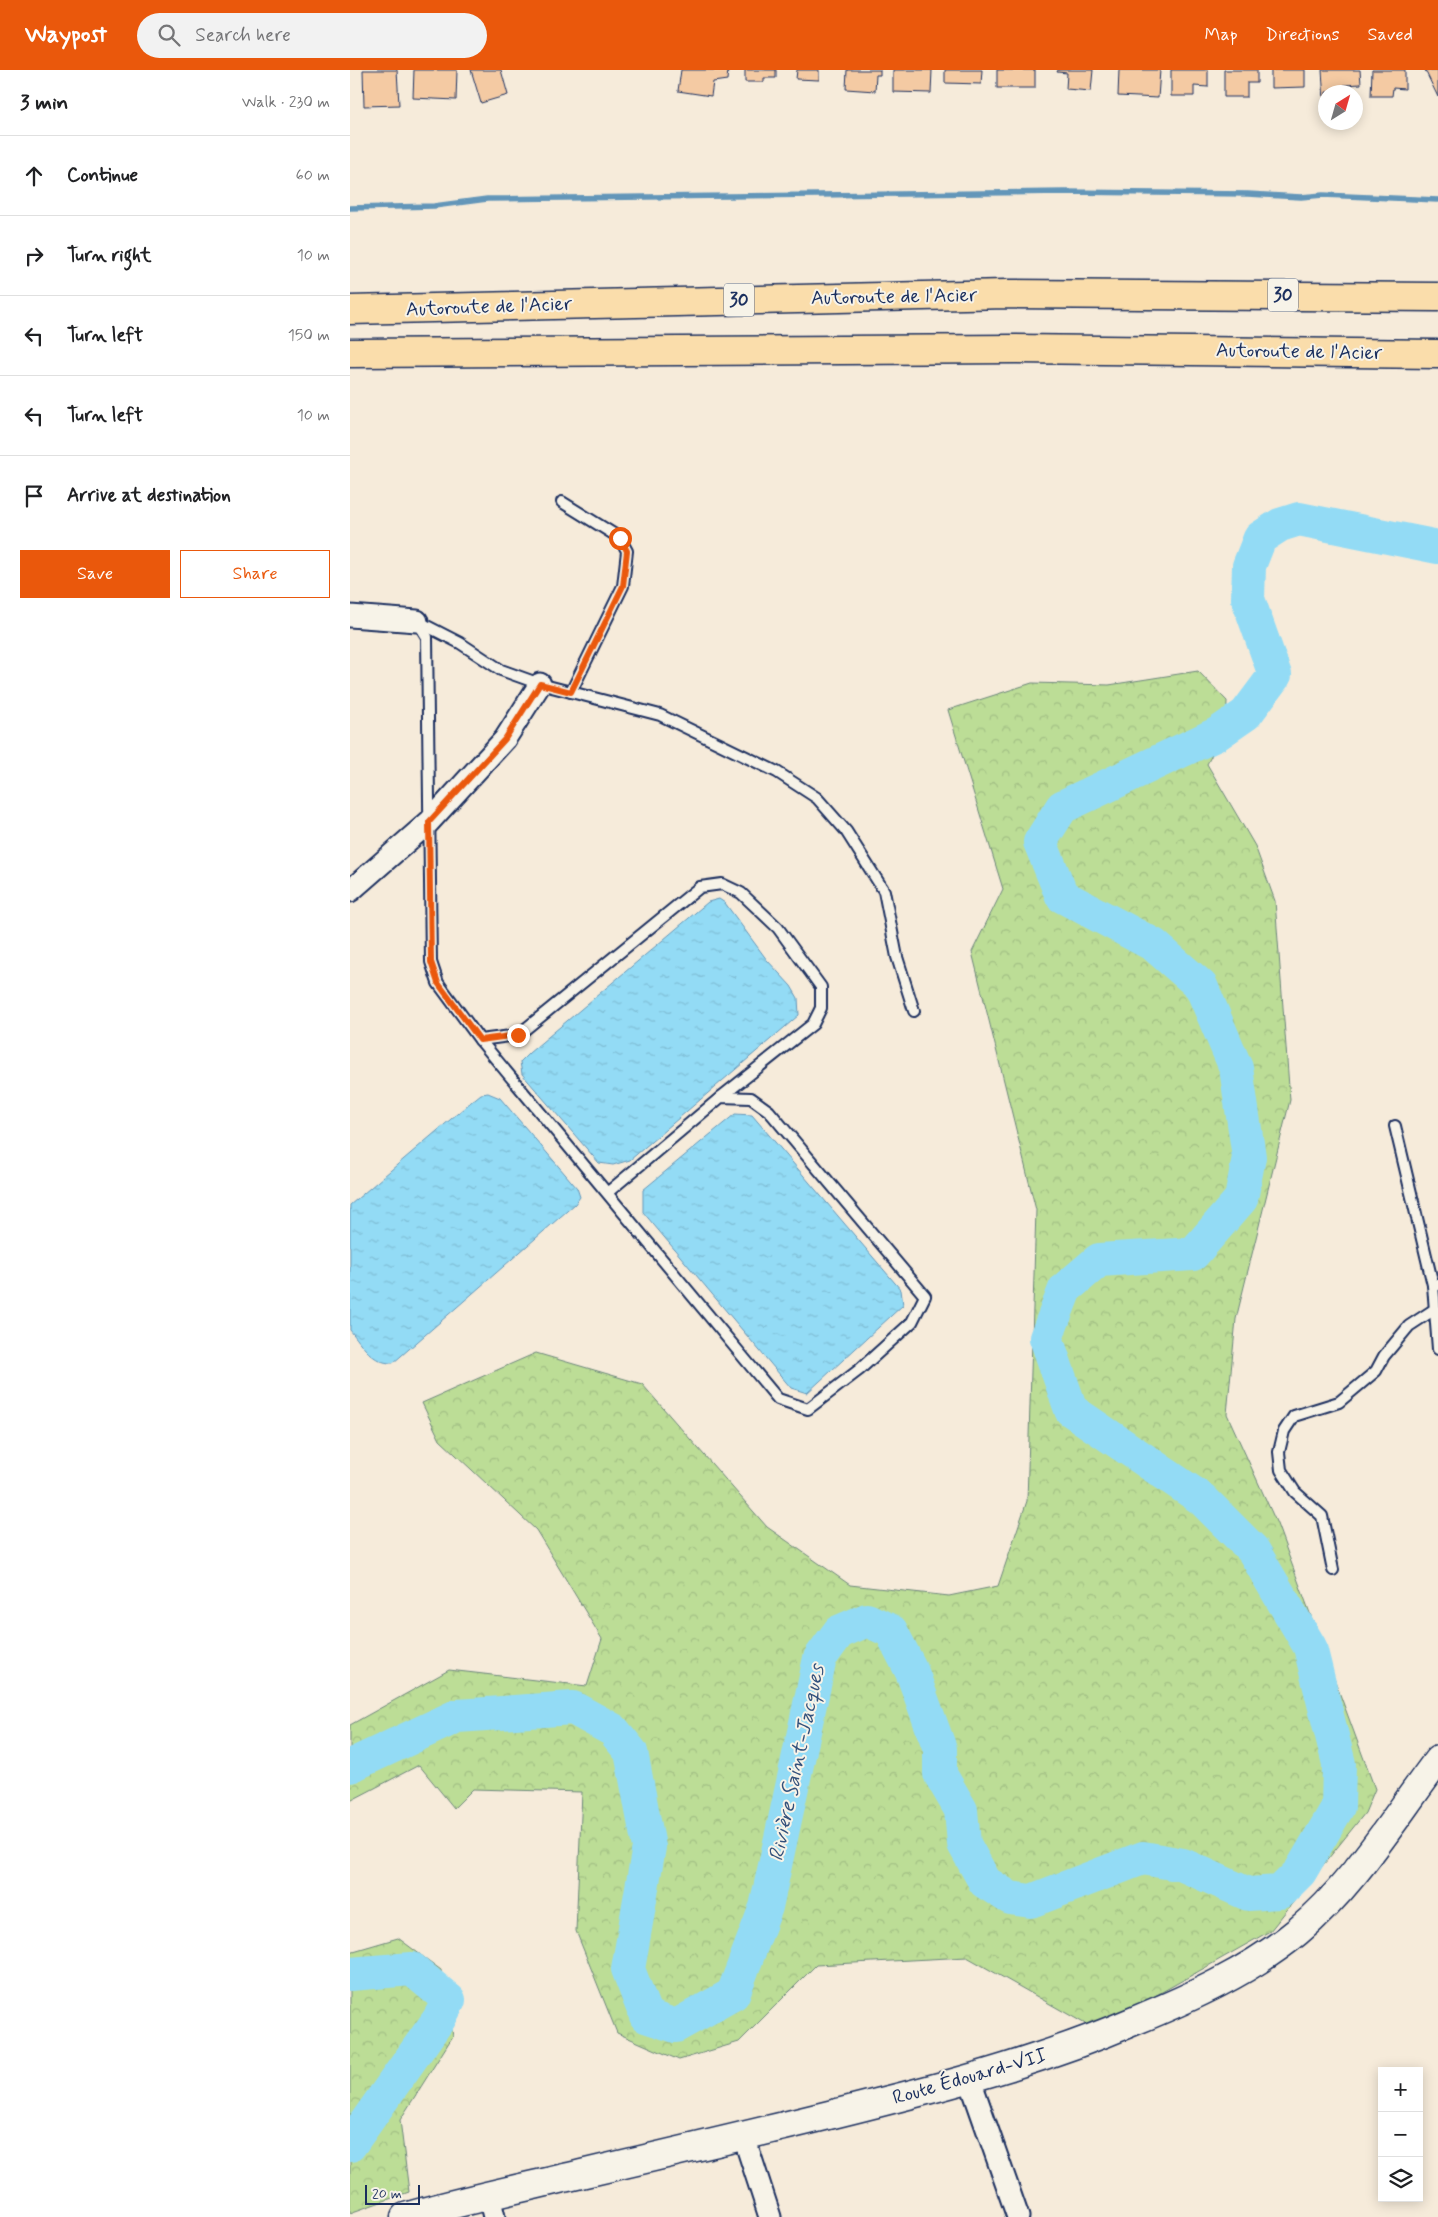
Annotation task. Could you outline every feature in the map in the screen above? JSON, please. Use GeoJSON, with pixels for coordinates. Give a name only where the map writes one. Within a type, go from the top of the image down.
{"type":"FeatureCollection","features":[{"type":"Feature","properties":{"kind":"highway","name":"Autoroute de l'Acier"},"geometry":{"type":"LineString","coordinates":[[350,310],[1015,294],[1438,297]]}},
{"type":"Feature","properties":{"kind":"highway","name":"Autoroute de l'Acier"},"geometry":{"type":"LineString","coordinates":[[350,352],[1016,349],[1438,354]]}},
{"type":"Feature","properties":{"kind":"main road","name":"Route Édouard-VII"},"geometry":{"type":"LineString","coordinates":[[405,2217],[491,2206],[744,2137],[970,2080],[1062,2051],[1148,2016],[1216,1983],[1272,1951],[1313,1918],[1375,1845],[1438,1760]]}},
{"type":"Feature","properties":{"kind":"street"},"geometry":{"type":"LineString","coordinates":[[350,616],[416,621]]}},
{"type":"Feature","properties":{"kind":"street"},"geometry":{"type":"LineString","coordinates":[[350,891],[429,822],[505,739],[540,684]]}},
{"type":"Feature","properties":{"kind":"street"},"geometry":{"type":"LineString","coordinates":[[970,2080],[1018,2217]]}},
{"type":"Feature","properties":{"kind":"street"},"geometry":{"type":"LineString","coordinates":[[744,2137],[770,2217]]}},
{"type":"Feature","properties":{"kind":"lane"},"geometry":{"type":"LineString","coordinates":[[562,502],[620,538],[627,551],[623,586],[571,692]]}},
{"type":"Feature","properties":{"kind":"lane"},"geometry":{"type":"LineString","coordinates":[[416,621],[460,643],[500,670],[540,684],[660,714],[777,772],[817,798],[846,831],[884,891],[897,957],[914,1011]]}},
{"type":"Feature","properties":{"kind":"lane"},"geometry":{"type":"LineString","coordinates":[[416,621],[427,637],[431,962],[438,983],[480,1040],[778,1399],[808,1409],[859,1370],[912,1322],[925,1296],[769,1111],[751,1098],[721,1097]]}},
{"type":"Feature","properties":{"kind":"lane"},"geometry":{"type":"LineString","coordinates":[[480,1040],[518,1035],[700,888],[722,884],[741,893],[778,928],[821,987],[821,1008],[813,1024],[721,1097],[607,1193]]}},
{"type":"Feature","properties":{"kind":"lane"},"geometry":{"type":"LineString","coordinates":[[1395,1126],[1436,1285],[1435,1309],[1438,1349]]}},
{"type":"Feature","properties":{"kind":"lane"},"geometry":{"type":"LineString","coordinates":[[1333,1570],[1322,1516],[1295,1492],[1281,1470],[1279,1452],[1284,1431],[1294,1416],[1339,1402],[1376,1371],[1384,1356],[1408,1326],[1435,1309]]}},
{"type":"Feature","properties":{"kind":"green space"},"geometry":{"type":"Polygon","coordinates":[[[1198,671],[1227,701],[1226,728],[1207,764],[1255,846],[1275,901],[1290,1100],[1236,1319],[1227,1414],[1277,1524],[1375,1789],[1365,1813],[1270,1931],[1146,2001],[1089,2026],[967,1957],[816,1965],[739,2042],[679,2060],[617,2033],[576,1931],[582,1792],[473,1789],[454,1808],[419,1765],[350,1801],[350,1725],[449,1670],[587,1686],[602,1639],[536,1530],[440,1440],[422,1403],[536,1353],[642,1384],[767,1527],[850,1585],[949,1596],[998,1586],[1027,1501],[1036,1210],[972,952],[1003,889],[948,710],[1032,683],[1109,685],[1198,671]]]}},
{"type":"Feature","properties":{"kind":"green space"},"geometry":{"type":"Polygon","coordinates":[[[398,1938],[441,1970],[453,2036],[400,2120],[409,2192],[350,2213],[350,1952],[398,1938]]]}},
{"type":"Feature","properties":{"kind":"water"},"geometry":{"type":"Polygon","coordinates":[[[719,899],[725,903],[767,960],[791,986],[798,998],[799,1015],[630,1160],[613,1165],[599,1163],[522,1074],[520,1062],[708,902],[719,899]]]}},
{"type":"Feature","properties":{"kind":"water"},"geometry":{"type":"Polygon","coordinates":[[[488,1093],[500,1098],[577,1188],[580,1197],[575,1204],[393,1363],[380,1360],[368,1352],[350,1330],[350,1205],[471,1102],[481,1094],[488,1093]]]}},
{"type":"Feature","properties":{"kind":"water"},"geometry":{"type":"Polygon","coordinates":[[[735,1114],[752,1115],[901,1290],[903,1305],[807,1393],[791,1388],[643,1212],[643,1190],[735,1114]]]}},
{"type":"Feature","properties":{"kind":"building"},"geometry":{"type":"Polygon","coordinates":[[[363,70],[397,70],[399,105],[364,106],[363,70]]]}},
{"type":"Feature","properties":{"kind":"building"},"geometry":{"type":"Polygon","coordinates":[[[414,70],[457,70],[456,100],[413,98],[414,70]]]}},
{"type":"Feature","properties":{"kind":"building"},"geometry":{"type":"Polygon","coordinates":[[[471,70],[501,70],[508,95],[481,103],[471,70]]]}},
{"type":"Feature","properties":{"kind":"building"},"geometry":{"type":"Polygon","coordinates":[[[681,70],[728,70],[727,80],[713,82],[711,96],[678,91],[681,70]]]}},
{"type":"Feature","properties":{"kind":"building"},"geometry":{"type":"Polygon","coordinates":[[[745,70],[776,70],[776,78],[764,78],[764,82],[745,82],[745,70]]]}},
{"type":"Feature","properties":{"kind":"building"},"geometry":{"type":"Polygon","coordinates":[[[797,70],[819,70],[819,80],[796,79],[797,70]]]}},
{"type":"Feature","properties":{"kind":"building"},"geometry":{"type":"Polygon","coordinates":[[[847,70],[880,70],[880,75],[876,75],[875,91],[846,89],[847,70]]]}},
{"type":"Feature","properties":{"kind":"building"},"geometry":{"type":"Polygon","coordinates":[[[893,70],[932,70],[931,93],[893,92],[893,70]]]}},
{"type":"Feature","properties":{"kind":"building"},"geometry":{"type":"Polygon","coordinates":[[[945,70],[982,70],[981,84],[945,83],[945,70]]]}},
{"type":"Feature","properties":{"kind":"building"},"geometry":{"type":"Polygon","coordinates":[[[997,70],[1035,70],[1035,88],[997,88],[997,70]]]}},
{"type":"Feature","properties":{"kind":"building"},"geometry":{"type":"Polygon","coordinates":[[[1058,70],[1093,70],[1091,91],[1066,89],[1067,73],[1057,72],[1058,70]]]}},
{"type":"Feature","properties":{"kind":"building"},"geometry":{"type":"Polygon","coordinates":[[[1119,70],[1160,70],[1158,98],[1118,96],[1119,70]]]}},
{"type":"Feature","properties":{"kind":"building"},"geometry":{"type":"Polygon","coordinates":[[[1171,70],[1208,70],[1208,87],[1194,86],[1194,96],[1171,96],[1171,70]]]}},
{"type":"Feature","properties":{"kind":"building"},"geometry":{"type":"Polygon","coordinates":[[[1224,70],[1257,70],[1257,83],[1247,83],[1247,97],[1224,97],[1224,70]]]}},
{"type":"Feature","properties":{"kind":"building"},"geometry":{"type":"Polygon","coordinates":[[[1271,70],[1305,70],[1305,87],[1271,88],[1271,70]]]}},
{"type":"Feature","properties":{"kind":"building"},"geometry":{"type":"Polygon","coordinates":[[[1322,70],[1360,70],[1361,84],[1323,85],[1322,70]]]}},
{"type":"Feature","properties":{"kind":"building"},"geometry":{"type":"Polygon","coordinates":[[[1372,70],[1405,70],[1405,89],[1393,88],[1392,96],[1371,96],[1372,70]]]}},
{"type":"Feature","properties":{"kind":"building"},"geometry":{"type":"Polygon","coordinates":[[[1425,70],[1438,70],[1438,97],[1425,70]]]}},
{"type":"Feature","properties":{"kind":"waterway"},"geometry":{"type":"LineString","coordinates":[[350,208],[434,206],[487,199],[1064,192],[1248,194],[1301,197],[1323,195],[1438,200]]}},
{"type":"Feature","properties":{"kind":"waterway","name":"Rivière Saint-Jacques"},"geometry":{"type":"LineString","coordinates":[[350,1766],[457,1716],[573,1708],[613,1730],[631,1752],[649,1847],[628,1969],[646,2016],[676,2026],[733,1994],[766,1907],[820,1658],[839,1632],[867,1620],[891,1631],[912,1672],[940,1749],[940,1774],[961,1810],[964,1844],[985,1882],[1010,1898],[1031,1901],[1143,1858],[1183,1865],[1248,1894],[1280,1892],[1300,1872],[1338,1807],[1339,1764],[1310,1647],[1253,1550],[1202,1499],[1071,1410],[1046,1338],[1065,1289],[1099,1260],[1193,1254],[1241,1199],[1249,1157],[1236,1068],[1201,986],[1154,945],[1062,896],[1040,842],[1062,807],[1217,734],[1246,714],[1275,675],[1248,599],[1249,566],[1260,538],[1280,525],[1299,519],[1438,547]]}},
{"type":"Feature","properties":{"kind":"waterway","name":"Rivière Saint-Jacques"},"geometry":{"type":"LineString","coordinates":[[350,1974],[412,1969],[449,2000],[439,2019],[350,2145]]}},
{"type":"Feature","properties":{"kind":"route"},"geometry":{"type":"LineString","coordinates":[[518,1035],[480,1040],[438,983],[431,962],[429,822],[505,739],[540,684],[571,692],[623,586],[627,551],[620,538]]}}]}
